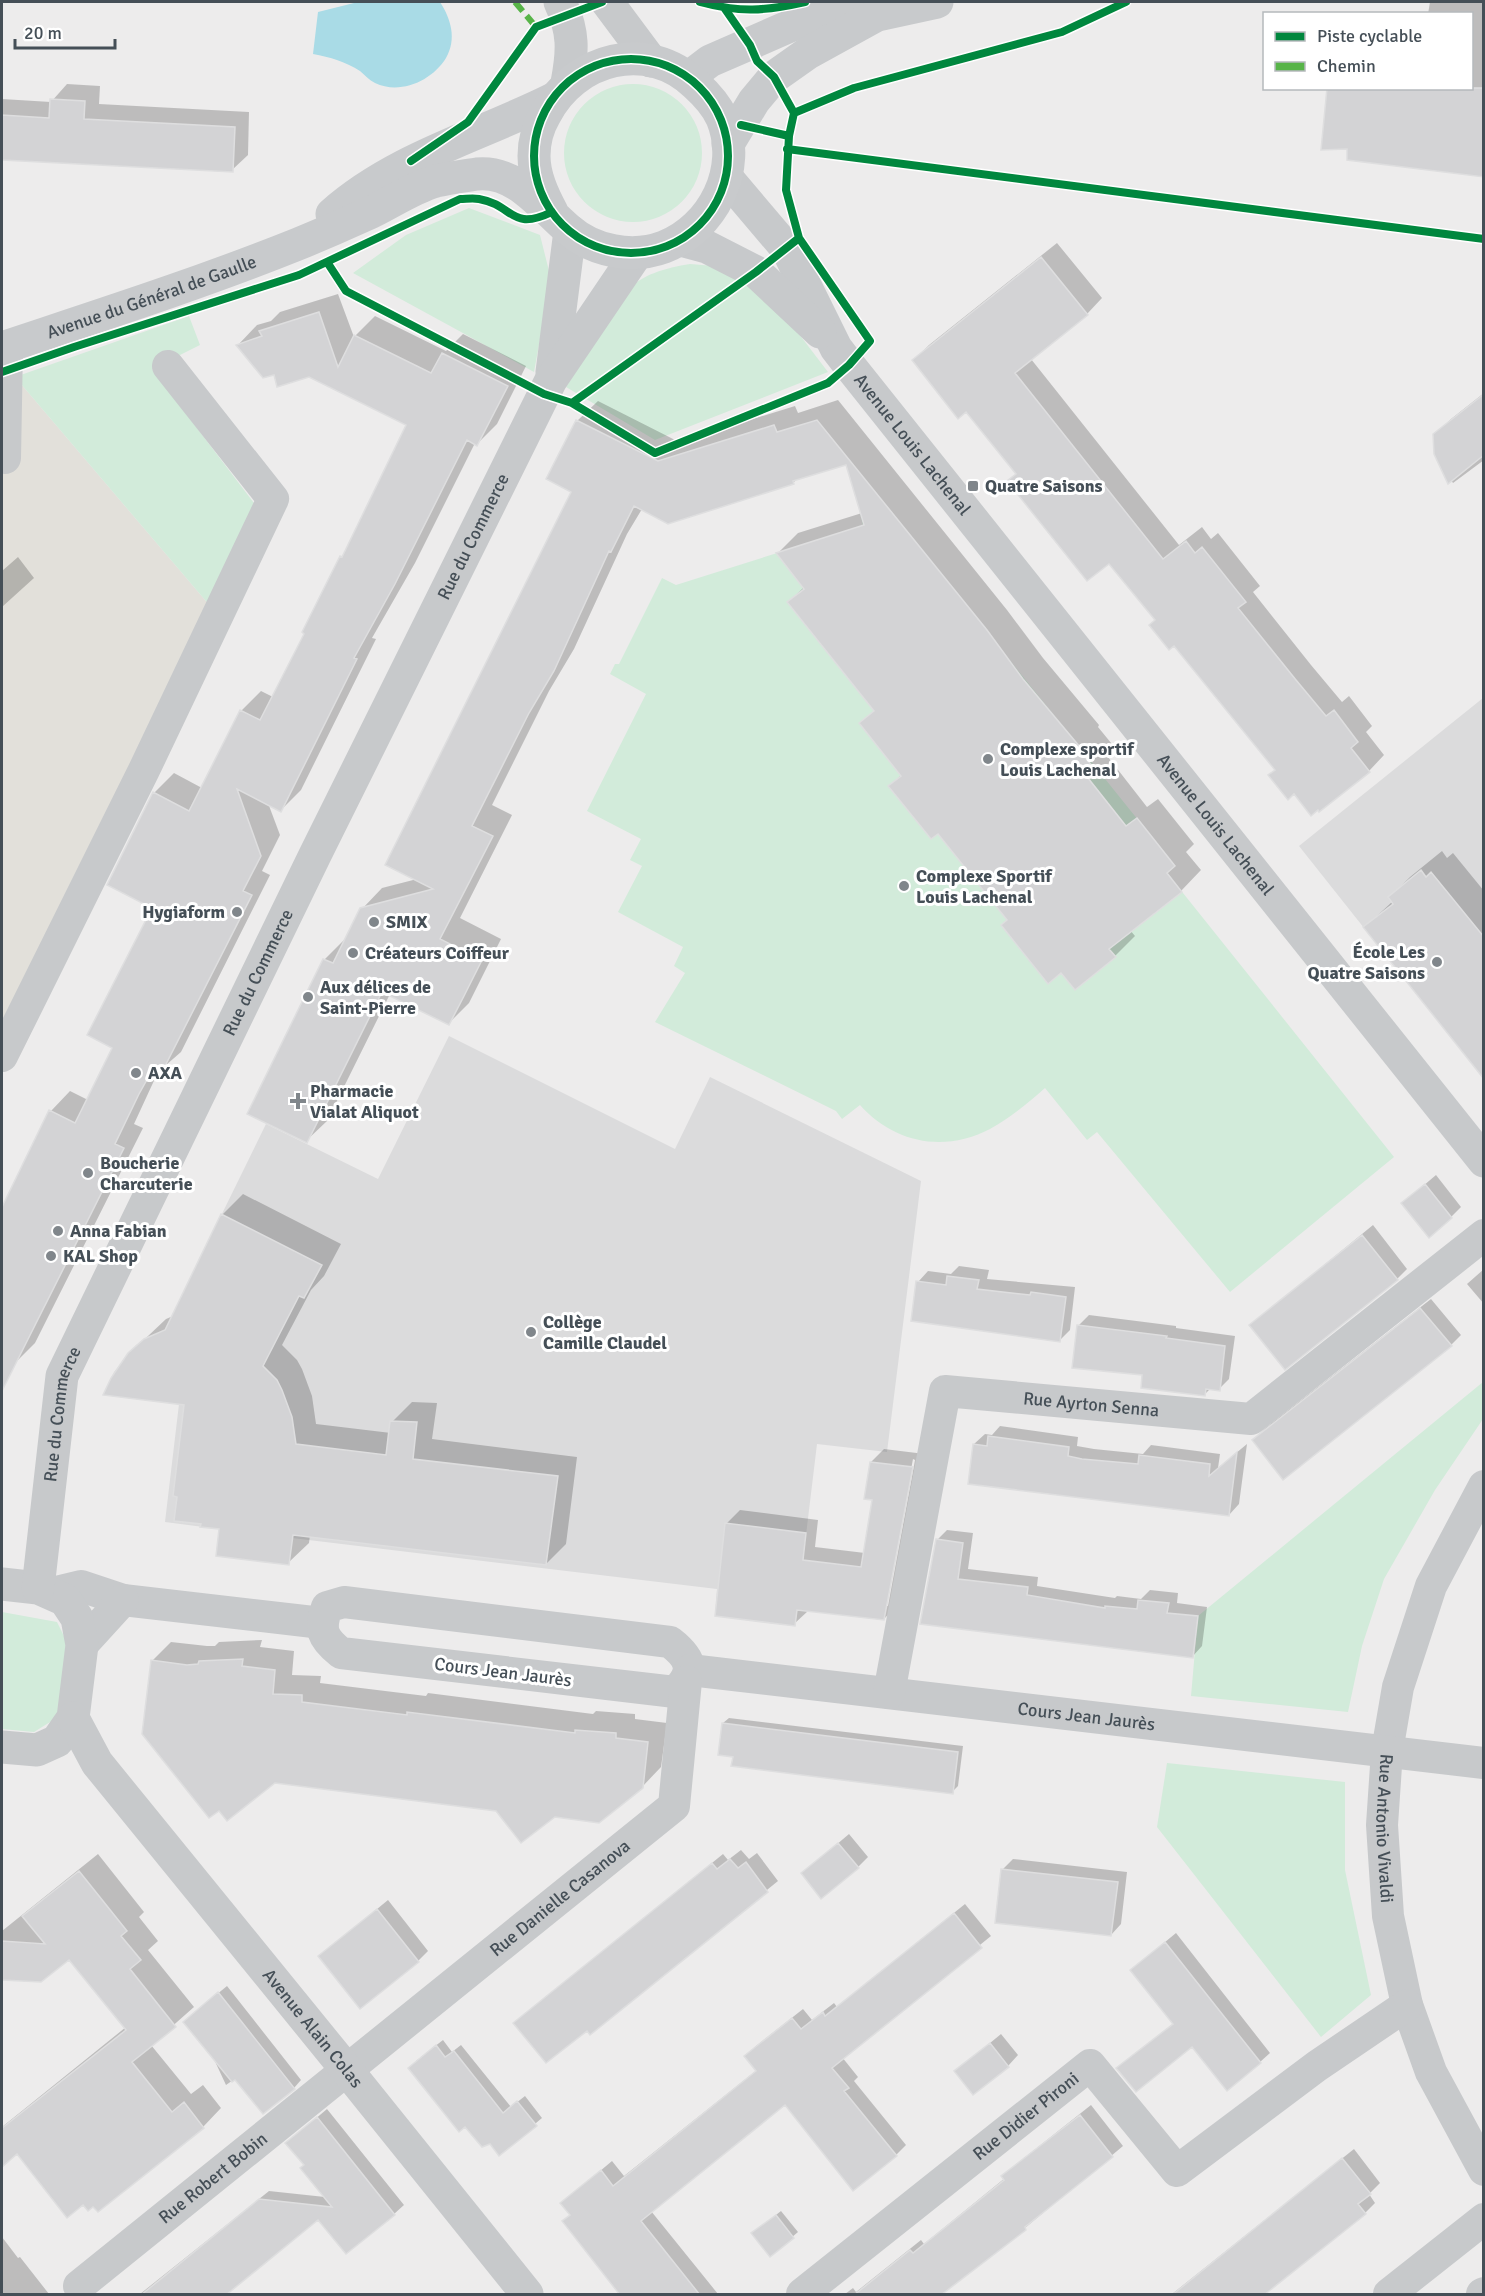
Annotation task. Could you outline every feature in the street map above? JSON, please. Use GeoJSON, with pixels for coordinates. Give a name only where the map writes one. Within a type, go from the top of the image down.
{"type":"FeatureCollection","features":[{"type":"Feature","properties":{"kind":"main road"},"geometry":{"type":"LineString","coordinates":[[728,144],[754,102],[774,77],[808,53],[877,15],[937,2]]}},
{"type":"Feature","properties":{"kind":"main road"},"geometry":{"type":"LineString","coordinates":[[689,77],[710,61],[796,24],[842,12],[877,15]]}},
{"type":"Feature","properties":{"kind":"main road"},"geometry":{"type":"LineString","coordinates":[[629,59],[651,61],[671,67],[689,77],[708,96],[722,118],[728,144],[726,177],[714,207],[699,225],[681,240],[660,249],[637,253],[613,251],[598,246],[561,222],[539,186],[534,156],[539,126],[560,91],[585,70],[607,62],[629,59]]}},
{"type":"Feature","properties":{"kind":"main road","name":"Avenue du Général de Gaulle"},"geometry":{"type":"LineString","coordinates":[[299,243],[345,202],[411,161],[514,118],[560,91]]}},
{"type":"Feature","properties":{"kind":"main road","name":"Avenue du Général de Gaulle"},"geometry":{"type":"LineString","coordinates":[[4,347],[204,280],[365,215],[434,182],[481,174],[504,179],[523,188],[561,222]]}},
{"type":"Feature","properties":{"kind":"street"},"geometry":{"type":"LineString","coordinates":[[560,2],[566,15],[573,50],[560,91]]}},
{"type":"Feature","properties":{"kind":"street"},"geometry":{"type":"LineString","coordinates":[[607,2],[651,61]]}},
{"type":"Feature","properties":{"kind":"street","name":"Avenue Louis Lachenal"},"geometry":{"type":"LineString","coordinates":[[726,177],[787,249],[836,348]]}},
{"type":"Feature","properties":{"kind":"street","name":"Rue du Commerce"},"geometry":{"type":"LineString","coordinates":[[551,380],[561,222]]}},
{"type":"Feature","properties":{"kind":"street","name":"Avenue Louis Lachenal"},"geometry":{"type":"LineString","coordinates":[[681,240],[707,247],[756,272],[836,348],[1484,1161]]}},
{"type":"Feature","properties":{"kind":"street","name":"Rue du Commerce"},"geometry":{"type":"LineString","coordinates":[[45,1590],[62,1376],[315,855],[551,380],[637,253]]}},
{"type":"Feature","properties":{"kind":"street"},"geometry":{"type":"LineString","coordinates":[[4,347],[5,458]]}},
{"type":"Feature","properties":{"kind":"street"},"geometry":{"type":"LineString","coordinates":[[2,1056],[144,770],[273,499],[168,366]]}},
{"type":"Feature","properties":{"kind":"street","name":"Rue Ayrton Senna"},"geometry":{"type":"LineString","coordinates":[[889,1693],[945,1391],[1251,1419],[1484,1235]]}},
{"type":"Feature","properties":{"kind":"street","name":"Rue Antonio Vivaldi"},"geometry":{"type":"LineString","coordinates":[[1484,1486],[1431,1586],[1398,1687],[1387,1751],[1382,1825],[1388,1916],[1407,2005],[1431,2072],[1484,2170]]}},
{"type":"Feature","properties":{"kind":"street"},"geometry":{"type":"LineString","coordinates":[[2,1584],[45,1590],[81,1586],[123,1600],[322,1623],[327,1607],[344,1602],[658,1640],[670,1642],[684,1652],[688,1676]]}},
{"type":"Feature","properties":{"kind":"street"},"geometry":{"type":"LineString","coordinates":[[37,1750],[57,1741],[73,1718],[82,1645],[77,1618],[65,1600],[45,1590]]}},
{"type":"Feature","properties":{"kind":"street"},"geometry":{"type":"LineString","coordinates":[[82,1645],[123,1600]]}},
{"type":"Feature","properties":{"kind":"street","name":"Cours Jean Jaurès"},"geometry":{"type":"LineString","coordinates":[[322,1623],[326,1641],[341,1653],[675,1692],[688,1676],[889,1693],[1484,1763]]}},
{"type":"Feature","properties":{"kind":"street","name":"Rue Danielle Casanova"},"geometry":{"type":"LineString","coordinates":[[346,2069],[674,1806],[688,1676]]}},
{"type":"Feature","properties":{"kind":"street","name":"Avenue Alain Colas"},"geometry":{"type":"LineString","coordinates":[[73,1718],[97,1763],[527,2295]]}},
{"type":"Feature","properties":{"kind":"street"},"geometry":{"type":"LineString","coordinates":[[2,1747],[37,1750],[72,1761],[97,1763]]}},
{"type":"Feature","properties":{"kind":"street","name":"Rue Didier Pironi"},"geometry":{"type":"LineString","coordinates":[[802,2295],[1090,2065],[1178,2171],[1317,2066],[1407,2005]]}},
{"type":"Feature","properties":{"kind":"street","name":"Rue Robert Bobin"},"geometry":{"type":"LineString","coordinates":[[79,2286],[346,2069]]}},
{"type":"Feature","properties":{"kind":"street"},"geometry":{"type":"LineString","coordinates":[[1389,2295],[1484,2219]]}},
{"type":"Feature","properties":{"kind":"shaded area"},"geometry":{"type":"Polygon","coordinates":[[[15,377],[211,607],[2,1026],[2,382],[15,377]]]}},
{"type":"Feature","properties":{"kind":"shaded area","name":"École Les Quatre Saisons"},"geometry":{"type":"Polygon","coordinates":[[[1483,698],[1483,1078],[1299,846],[1483,698]]]}},
{"type":"Feature","properties":{"kind":"shaded area","name":"Collège Camille Claudel"},"geometry":{"type":"Polygon","coordinates":[[[449,1036],[675,1149],[710,1077],[921,1181],[887,1452],[817,1444],[795,1626],[715,1616],[717,1589],[292,1538],[289,1565],[216,1556],[219,1529],[165,1522],[179,1404],[103,1395],[114,1372],[136,1345],[165,1330],[266,1124],[378,1179],[449,1036]]]}},
{"type":"Feature","properties":{"kind":"green space"},"geometry":{"type":"Polygon","coordinates":[[[633,84],[659,90],[671,96],[681,105],[690,115],[696,127],[702,153],[696,179],[690,191],[681,201],[671,210],[659,216],[633,222],[607,216],[595,210],[585,201],[576,191],[570,179],[564,153],[570,127],[576,115],[585,105],[595,96],[607,90],[633,84]]]}},
{"type":"Feature","properties":{"kind":"green space"},"geometry":{"type":"Polygon","coordinates":[[[469,208],[540,235],[551,279],[534,372],[353,273],[406,235],[469,208]]]}},
{"type":"Feature","properties":{"kind":"green space"},"geometry":{"type":"Polygon","coordinates":[[[690,264],[714,266],[739,276],[789,321],[828,372],[655,440],[566,387],[631,286],[654,273],[690,264]]]}},
{"type":"Feature","properties":{"kind":"green space"},"geometry":{"type":"Polygon","coordinates":[[[189,316],[200,345],[152,369],[257,507],[211,607],[15,377],[189,316]]]}},
{"type":"Feature","properties":{"kind":"green space","name":"Complexe Sportif Louis Lachenal"},"geometry":{"type":"Polygon","coordinates":[[[882,501],[1175,866],[1167,873],[1394,1157],[1230,1292],[1097,1132],[1087,1140],[1045,1088],[990,1129],[955,1141],[920,1140],[904,1136],[888,1128],[860,1105],[842,1119],[836,1111],[655,1022],[685,973],[674,966],[683,947],[618,912],[642,866],[630,860],[641,839],[587,811],[646,694],[610,674],[615,664],[619,664],[662,578],[676,585],[863,526],[859,508],[882,501]]]}},
{"type":"Feature","properties":{"kind":"green space"},"geometry":{"type":"Polygon","coordinates":[[[1483,1382],[1483,1419],[1435,1490],[1384,1579],[1362,1646],[1348,1712],[1191,1696],[1198,1616],[1483,1382]]]}},
{"type":"Feature","properties":{"kind":"green space"},"geometry":{"type":"Polygon","coordinates":[[[2,1612],[57,1622],[67,1642],[62,1703],[55,1719],[34,1732],[2,1729],[2,1612]]]}},
{"type":"Feature","properties":{"kind":"green space"},"geometry":{"type":"Polygon","coordinates":[[[1167,1763],[1345,1782],[1345,1870],[1371,1995],[1321,2037],[1157,1827],[1167,1763]]]}},
{"type":"Feature","properties":{"kind":"water"},"geometry":{"type":"Polygon","coordinates":[[[358,2],[440,2],[447,15],[452,36],[446,58],[433,73],[424,79],[415,84],[395,87],[375,83],[360,71],[343,62],[313,54],[318,12],[358,2]]]}},
{"type":"Feature","properties":{"kind":"building"},"geometry":{"type":"Polygon","coordinates":[[[1473,88],[1484,88],[1484,177],[1347,160],[1347,149],[1321,150],[1327,90],[1473,90],[1473,88]]]}},
{"type":"Feature","properties":{"kind":"building"},"geometry":{"type":"Polygon","coordinates":[[[50,99],[85,101],[84,119],[235,127],[233,172],[2,160],[2,115],[49,118],[50,99]]]}},
{"type":"Feature","properties":{"kind":"building"},"geometry":{"type":"Polygon","coordinates":[[[1041,257],[1088,315],[1015,373],[1163,559],[1186,541],[1195,553],[1202,547],[1246,602],[1238,608],[1326,716],[1334,710],[1358,742],[1351,748],[1370,772],[1311,816],[1294,794],[1288,800],[1268,775],[1275,770],[1174,646],[1169,650],[1149,625],[1155,620],[1109,564],[1087,581],[1007,481],[1016,474],[966,412],[958,419],[912,360],[1041,257]]]}},
{"type":"Feature","properties":{"kind":"building"},"geometry":{"type":"Polygon","coordinates":[[[319,312],[338,367],[354,335],[431,373],[442,353],[508,386],[477,446],[467,440],[395,584],[354,658],[357,659],[281,812],[237,789],[261,856],[243,891],[252,895],[161,1074],[153,1069],[139,1094],[115,1144],[124,1148],[2,1391],[2,1207],[49,1110],[75,1123],[112,1048],[87,1035],[152,908],[107,885],[153,792],[189,811],[240,710],[260,720],[406,425],[309,377],[277,387],[274,375],[263,378],[236,345],[262,336],[259,331],[319,312]]]}},
{"type":"Feature","properties":{"kind":"building"},"geometry":{"type":"Polygon","coordinates":[[[1484,394],[1484,455],[1448,484],[1434,454],[1433,434],[1484,394]]]}},
{"type":"Feature","properties":{"kind":"building"},"geometry":{"type":"Polygon","coordinates":[[[576,420],[658,461],[774,425],[777,432],[817,420],[1080,747],[1078,748],[1096,771],[1088,778],[1126,826],[1137,818],[1175,866],[1167,873],[1182,892],[1109,949],[1116,957],[1075,990],[1061,973],[1048,984],[1001,925],[1007,920],[938,834],[931,839],[888,786],[901,776],[859,723],[874,711],[787,602],[804,589],[776,553],[864,525],[846,465],[668,524],[634,506],[611,552],[609,551],[554,671],[529,713],[472,826],[493,836],[440,939],[482,960],[464,996],[449,1025],[382,992],[307,1143],[247,1114],[323,959],[333,963],[360,908],[433,889],[385,865],[571,492],[546,479],[576,420]]]}},
{"type":"Feature","properties":{"kind":"building"},"geometry":{"type":"Polygon","coordinates":[[[1421,870],[1426,877],[1431,872],[1484,937],[1484,1079],[1363,927],[1393,904],[1388,897],[1421,870]]]}},
{"type":"Feature","properties":{"kind":"building"},"geometry":{"type":"Polygon","coordinates":[[[1425,1184],[1452,1218],[1429,1238],[1401,1203],[1425,1184]]]}},
{"type":"Feature","properties":{"kind":"building"},"geometry":{"type":"Polygon","coordinates":[[[221,1214],[322,1265],[304,1298],[299,1296],[263,1366],[277,1380],[282,1390],[292,1417],[296,1444],[386,1455],[390,1421],[417,1422],[413,1459],[558,1476],[546,1565],[293,1535],[289,1565],[216,1556],[219,1529],[174,1521],[177,1497],[173,1496],[184,1405],[103,1395],[111,1378],[128,1353],[144,1339],[165,1330],[221,1214]]]}},
{"type":"Feature","properties":{"kind":"building"},"geometry":{"type":"Polygon","coordinates":[[[1362,1235],[1398,1280],[1285,1370],[1249,1325],[1362,1235]]]}},
{"type":"Feature","properties":{"kind":"building"},"geometry":{"type":"Polygon","coordinates":[[[947,1276],[979,1280],[977,1289],[1030,1295],[1031,1292],[1066,1297],[1060,1342],[911,1321],[916,1281],[946,1285],[947,1276]]]}},
{"type":"Feature","properties":{"kind":"building"},"geometry":{"type":"Polygon","coordinates":[[[1420,1308],[1452,1346],[1283,1480],[1252,1440],[1420,1308]]]}},
{"type":"Feature","properties":{"kind":"building"},"geometry":{"type":"Polygon","coordinates":[[[1077,1325],[1225,1346],[1220,1391],[1206,1389],[1205,1396],[1141,1388],[1142,1375],[1072,1368],[1077,1325]]]}},
{"type":"Feature","properties":{"kind":"building"},"geometry":{"type":"Polygon","coordinates":[[[988,1436],[1069,1447],[1068,1456],[1082,1459],[1138,1464],[1139,1455],[1210,1464],[1209,1476],[1237,1452],[1229,1516],[968,1484],[973,1444],[987,1446],[988,1436]]]}},
{"type":"Feature","properties":{"kind":"building"},"geometry":{"type":"Polygon","coordinates":[[[870,1462],[913,1467],[884,1620],[797,1610],[795,1626],[715,1616],[725,1523],[806,1533],[803,1560],[861,1567],[872,1500],[864,1499],[870,1462]]]}},
{"type":"Feature","properties":{"kind":"building"},"geometry":{"type":"Polygon","coordinates":[[[936,1539],[963,1543],[958,1579],[1028,1587],[1027,1595],[1105,1608],[1105,1606],[1137,1609],[1138,1600],[1169,1603],[1167,1613],[1198,1616],[1193,1658],[920,1624],[936,1539]]]}},
{"type":"Feature","properties":{"kind":"building"},"geometry":{"type":"Polygon","coordinates":[[[243,1659],[242,1666],[275,1670],[273,1694],[302,1695],[302,1702],[407,1715],[407,1712],[575,1733],[575,1730],[616,1733],[616,1738],[648,1742],[643,1788],[599,1823],[555,1817],[521,1843],[496,1811],[275,1783],[227,1821],[219,1811],[209,1818],[142,1734],[151,1660],[187,1665],[198,1664],[199,1661],[243,1659]]]}},
{"type":"Feature","properties":{"kind":"building"},"geometry":{"type":"Polygon","coordinates":[[[722,1723],[958,1752],[953,1794],[731,1766],[733,1757],[718,1755],[722,1723]]]}},
{"type":"Feature","properties":{"kind":"building"},"geometry":{"type":"Polygon","coordinates":[[[838,1843],[859,1868],[821,1899],[801,1873],[838,1843]]]}},
{"type":"Feature","properties":{"kind":"building"},"geometry":{"type":"Polygon","coordinates":[[[730,1859],[738,1868],[746,1862],[768,1892],[590,2035],[587,2031],[546,2063],[513,2023],[712,1863],[717,1869],[730,1859]]]}},
{"type":"Feature","properties":{"kind":"building"},"geometry":{"type":"Polygon","coordinates":[[[1001,1869],[1118,1882],[1111,1936],[995,1923],[1001,1869]]]}},
{"type":"Feature","properties":{"kind":"building"},"geometry":{"type":"Polygon","coordinates":[[[79,1871],[127,1931],[121,1936],[141,1960],[130,1969],[176,2027],[132,2062],[172,2112],[184,2102],[204,2128],[98,2212],[93,2207],[88,2211],[83,2205],[67,2218],[17,2154],[2,2167],[2,2128],[126,2030],[69,1960],[41,1982],[2,1980],[2,1941],[45,1944],[22,1916],[79,1871]]]}},
{"type":"Feature","properties":{"kind":"building"},"geometry":{"type":"Polygon","coordinates":[[[377,1909],[419,1962],[360,2009],[318,1956],[377,1909]]]}},
{"type":"Feature","properties":{"kind":"building"},"geometry":{"type":"Polygon","coordinates":[[[954,1913],[982,1948],[832,2068],[849,2088],[844,2091],[897,2156],[853,2191],[785,2105],[641,2221],[700,2295],[620,2295],[562,2221],[570,2215],[560,2203],[601,2170],[613,2186],[756,2071],[744,2056],[792,2018],[801,2029],[823,2012],[825,2016],[954,1913]]]}},
{"type":"Feature","properties":{"kind":"building"},"geometry":{"type":"Polygon","coordinates":[[[1165,1942],[1261,2063],[1227,2091],[1192,2047],[1136,2092],[1116,2068],[1173,2024],[1130,1970],[1165,1942]]]}},
{"type":"Feature","properties":{"kind":"building"},"geometry":{"type":"Polygon","coordinates":[[[218,1992],[295,2089],[263,2114],[235,2080],[232,2082],[183,2022],[218,1992]]]}},
{"type":"Feature","properties":{"kind":"building"},"geometry":{"type":"Polygon","coordinates":[[[990,2043],[1009,2067],[973,2095],[954,2071],[990,2043]]]}},
{"type":"Feature","properties":{"kind":"building"},"geometry":{"type":"Polygon","coordinates":[[[436,2045],[445,2057],[454,2051],[503,2113],[517,2101],[537,2126],[499,2156],[490,2144],[482,2147],[465,2127],[459,2132],[408,2068],[436,2045]]]}},
{"type":"Feature","properties":{"kind":"building"},"geometry":{"type":"Polygon","coordinates":[[[1080,2115],[1113,2157],[1025,2227],[1026,2230],[941,2295],[854,2295],[910,2250],[913,2253],[1004,2180],[1001,2176],[1080,2115]]]}},
{"type":"Feature","properties":{"kind":"building"},"geometry":{"type":"Polygon","coordinates":[[[317,2117],[395,2215],[346,2254],[318,2220],[226,2295],[141,2295],[259,2199],[332,2207],[300,2168],[304,2165],[285,2143],[317,2117]]]}},
{"type":"Feature","properties":{"kind":"building"},"geometry":{"type":"Polygon","coordinates":[[[1342,2158],[1371,2194],[1358,2204],[1366,2214],[1264,2295],[1172,2295],[1342,2158]]]}},
{"type":"Feature","properties":{"kind":"building"},"geometry":{"type":"Polygon","coordinates":[[[776,2215],[794,2238],[770,2257],[751,2233],[776,2215]]]}},
{"type":"Feature","properties":{"kind":"marked path"},"geometry":{"type":"LineString","coordinates":[[515,2],[536,27],[534,30]]}},
{"type":"Feature","properties":{"kind":"cycle path"},"geometry":{"type":"LineString","coordinates":[[411,161],[468,122],[536,27],[602,2]]}},
{"type":"Feature","properties":{"kind":"cycle path"},"geometry":{"type":"LineString","coordinates":[[700,2],[714,6],[752,10],[805,2]]}},
{"type":"Feature","properties":{"kind":"cycle path"},"geometry":{"type":"LineString","coordinates":[[741,125],[789,136],[794,113],[854,88],[1062,32],[1126,2]]}},
{"type":"Feature","properties":{"kind":"cycle path"},"geometry":{"type":"LineString","coordinates":[[725,9],[750,45],[757,61],[774,77],[794,113]]}},
{"type":"Feature","properties":{"kind":"cycle path"},"geometry":{"type":"LineString","coordinates":[[631,59],[650,61],[677,71],[692,81],[706,95],[720,119],[726,137],[728,156],[726,175],[716,202],[706,217],[692,231],[668,245],[650,251],[631,253],[612,251],[585,241],[570,231],[556,217],[542,193],[536,175],[534,156],[536,137],[546,110],[556,95],[570,81],[594,67],[612,61],[631,59]]}},
{"type":"Feature","properties":{"kind":"cycle path"},"geometry":{"type":"LineString","coordinates":[[327,262],[346,291],[544,394],[572,403],[756,272],[799,238],[786,190],[789,136]]}},
{"type":"Feature","properties":{"kind":"cycle path"},"geometry":{"type":"LineString","coordinates":[[787,149],[1484,239]]}},
{"type":"Feature","properties":{"kind":"cycle path"},"geometry":{"type":"LineString","coordinates":[[2,372],[299,275],[460,199],[490,202],[520,218],[528,219],[552,212]]}},
{"type":"Feature","properties":{"kind":"cycle path"},"geometry":{"type":"LineString","coordinates":[[572,403],[655,453],[828,383],[849,365],[870,341],[799,238]]}},
{"type":"Feature","properties":{"kind":"place","name":"Quatre Saisons"},"geometry":{"type":"Point","coordinates":[973,486]}},
{"type":"Feature","properties":{"kind":"place","name":"Complexe sportif Louis Lachenal"},"geometry":{"type":"Point","coordinates":[988,759]}},
{"type":"Feature","properties":{"kind":"place","name":"Complexe Sportif Louis Lachenal"},"geometry":{"type":"Point","coordinates":[904,886]}},
{"type":"Feature","properties":{"kind":"place","name":"Hygiaform"},"geometry":{"type":"Point","coordinates":[237,912]}},
{"type":"Feature","properties":{"kind":"place","name":"SMIX"},"geometry":{"type":"Point","coordinates":[374,922]}},
{"type":"Feature","properties":{"kind":"place","name":"Créateurs Coiffeur"},"geometry":{"type":"Point","coordinates":[353,953]}},
{"type":"Feature","properties":{"kind":"place","name":"École Les Quatre Saisons"},"geometry":{"type":"Point","coordinates":[1437,962]}},
{"type":"Feature","properties":{"kind":"place","name":"Aux délices de Saint-Pierre"},"geometry":{"type":"Point","coordinates":[308,997]}},
{"type":"Feature","properties":{"kind":"place","name":"AXA"},"geometry":{"type":"Point","coordinates":[136,1073]}},
{"type":"Feature","properties":{"kind":"place","name":"Pharmacie Vialat Aliquot"},"geometry":{"type":"Point","coordinates":[298,1101]}},
{"type":"Feature","properties":{"kind":"place","name":"Boucherie Charcuterie"},"geometry":{"type":"Point","coordinates":[88,1173]}},
{"type":"Feature","properties":{"kind":"place","name":"Anna Fabian"},"geometry":{"type":"Point","coordinates":[58,1231]}},
{"type":"Feature","properties":{"kind":"place","name":"KAL Shop"},"geometry":{"type":"Point","coordinates":[51,1256]}},
{"type":"Feature","properties":{"kind":"place","name":"Collège Camille Claudel"},"geometry":{"type":"Point","coordinates":[531,1332]}}]}
